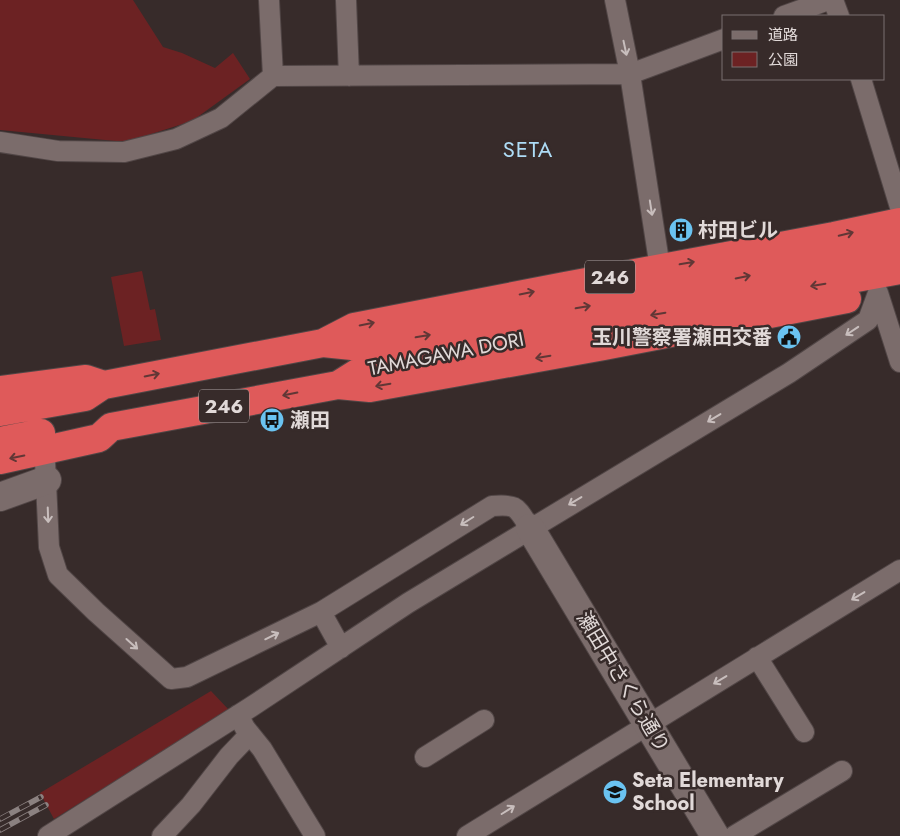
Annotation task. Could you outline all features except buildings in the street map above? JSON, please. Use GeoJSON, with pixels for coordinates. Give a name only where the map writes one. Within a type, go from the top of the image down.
{"type":"FeatureCollection","features":[{"type":"Feature","properties":{"kind":"highway","name":"246"},"geometry":{"type":"LineString","coordinates":[[323,343],[354,327],[900,222]]}},
{"type":"Feature","properties":{"kind":"highway","name":"TAMAGAWA DORI"},"geometry":{"type":"LineString","coordinates":[[0,390],[86,378],[104,385],[323,343],[362,347],[900,247]]}},
{"type":"Feature","properties":{"kind":"highway","name":"TAMAGAWA DORI"},"geometry":{"type":"LineString","coordinates":[[0,460],[99,438],[111,427],[338,385],[365,368],[900,270]]}},
{"type":"Feature","properties":{"kind":"highway","name":"246"},"geometry":{"type":"LineString","coordinates":[[338,385],[370,388],[604,346],[889,291]]}},
{"type":"Feature","properties":{"kind":"highway","name":"246"},"geometry":{"type":"LineString","coordinates":[[0,412],[85,397],[104,385]]}},
{"type":"Feature","properties":{"kind":"highway","name":"246"},"geometry":{"type":"LineString","coordinates":[[0,441],[96,422],[111,427]]}},
{"type":"Feature","properties":{"kind":"street"},"geometry":{"type":"LineString","coordinates":[[269,0],[273,76]]}},
{"type":"Feature","properties":{"kind":"street"},"geometry":{"type":"LineString","coordinates":[[346,0],[349,76]]}},
{"type":"Feature","properties":{"kind":"street"},"geometry":{"type":"LineString","coordinates":[[614,0],[630,74],[660,268]]}},
{"type":"Feature","properties":{"kind":"street"},"geometry":{"type":"LineString","coordinates":[[787,15],[828,0]]}},
{"type":"Feature","properties":{"kind":"street"},"geometry":{"type":"LineString","coordinates":[[833,0],[839,15]]}},
{"type":"Feature","properties":{"kind":"street"},"geometry":{"type":"LineString","coordinates":[[0,142],[58,151],[124,152],[176,139],[221,118],[273,76],[630,74],[722,40]]}},
{"type":"Feature","properties":{"kind":"street"},"geometry":{"type":"LineString","coordinates":[[861,80],[900,207]]}},
{"type":"Feature","properties":{"kind":"street"},"geometry":{"type":"LineString","coordinates":[[889,291],[900,362]]}},
{"type":"Feature","properties":{"kind":"street"},"geometry":{"type":"LineString","coordinates":[[48,836],[238,715],[408,603],[789,373],[868,320],[889,291]]}},
{"type":"Feature","properties":{"kind":"street"},"geometry":{"type":"LineString","coordinates":[[50,450],[45,461],[49,547],[58,575],[171,679],[188,677],[322,612],[492,506],[512,504],[530,528]]}},
{"type":"Feature","properties":{"kind":"street"},"geometry":{"type":"LineString","coordinates":[[0,497],[47,480]]}},
{"type":"Feature","properties":{"kind":"street","name":"瀬田中さくら通り"},"geometry":{"type":"LineString","coordinates":[[530,528],[715,836]]}},
{"type":"Feature","properties":{"kind":"street"},"geometry":{"type":"LineString","coordinates":[[467,836],[900,570]]}},
{"type":"Feature","properties":{"kind":"street"},"geometry":{"type":"LineString","coordinates":[[322,612],[341,648]]}},
{"type":"Feature","properties":{"kind":"street"},"geometry":{"type":"LineString","coordinates":[[757,657],[804,732]]}},
{"type":"Feature","properties":{"kind":"street"},"geometry":{"type":"LineString","coordinates":[[238,715],[262,749],[314,836]]}},
{"type":"Feature","properties":{"kind":"street"},"geometry":{"type":"LineString","coordinates":[[424,757],[484,720]]}},
{"type":"Feature","properties":{"kind":"street"},"geometry":{"type":"LineString","coordinates":[[162,836],[191,805],[229,756],[250,734]]}},
{"type":"Feature","properties":{"kind":"street"},"geometry":{"type":"LineString","coordinates":[[734,836],[842,771]]}},
{"type":"Feature","properties":{"kind":"green space"},"geometry":{"type":"Polygon","coordinates":[[[0,0],[133,0],[163,47],[182,53],[215,68],[233,53],[250,79],[192,121],[126,142],[0,130],[0,0]]]}},
{"type":"Feature","properties":{"kind":"green space"},"geometry":{"type":"Polygon","coordinates":[[[142,271],[150,310],[155,309],[161,340],[124,346],[111,277],[142,271]]]}},
{"type":"Feature","properties":{"kind":"green space"},"geometry":{"type":"Polygon","coordinates":[[[211,691],[229,710],[54,819],[40,793],[211,691]]]}},
{"type":"Feature","properties":{"kind":"railway"},"geometry":{"type":"LineString","coordinates":[[0,819],[41,797]]}},
{"type":"Feature","properties":{"kind":"railway"},"geometry":{"type":"LineString","coordinates":[[0,830],[46,805]]}},
{"type":"Feature","properties":{"kind":"place","name":"村田ビル"},"geometry":{"type":"Point","coordinates":[681,230]}},
{"type":"Feature","properties":{"kind":"place","name":"玉川警察署瀬田交番"},"geometry":{"type":"Point","coordinates":[789,337]}},
{"type":"Feature","properties":{"kind":"place","name":"瀬田"},"geometry":{"type":"Point","coordinates":[272,420]}},
{"type":"Feature","properties":{"kind":"place","name":"Seta Elementary School"},"geometry":{"type":"Point","coordinates":[615,792]}},
{"type":"Feature","properties":{"kind":"district","name":"SETA"},"geometry":{"type":"Point","coordinates":[528,149]}}]}
